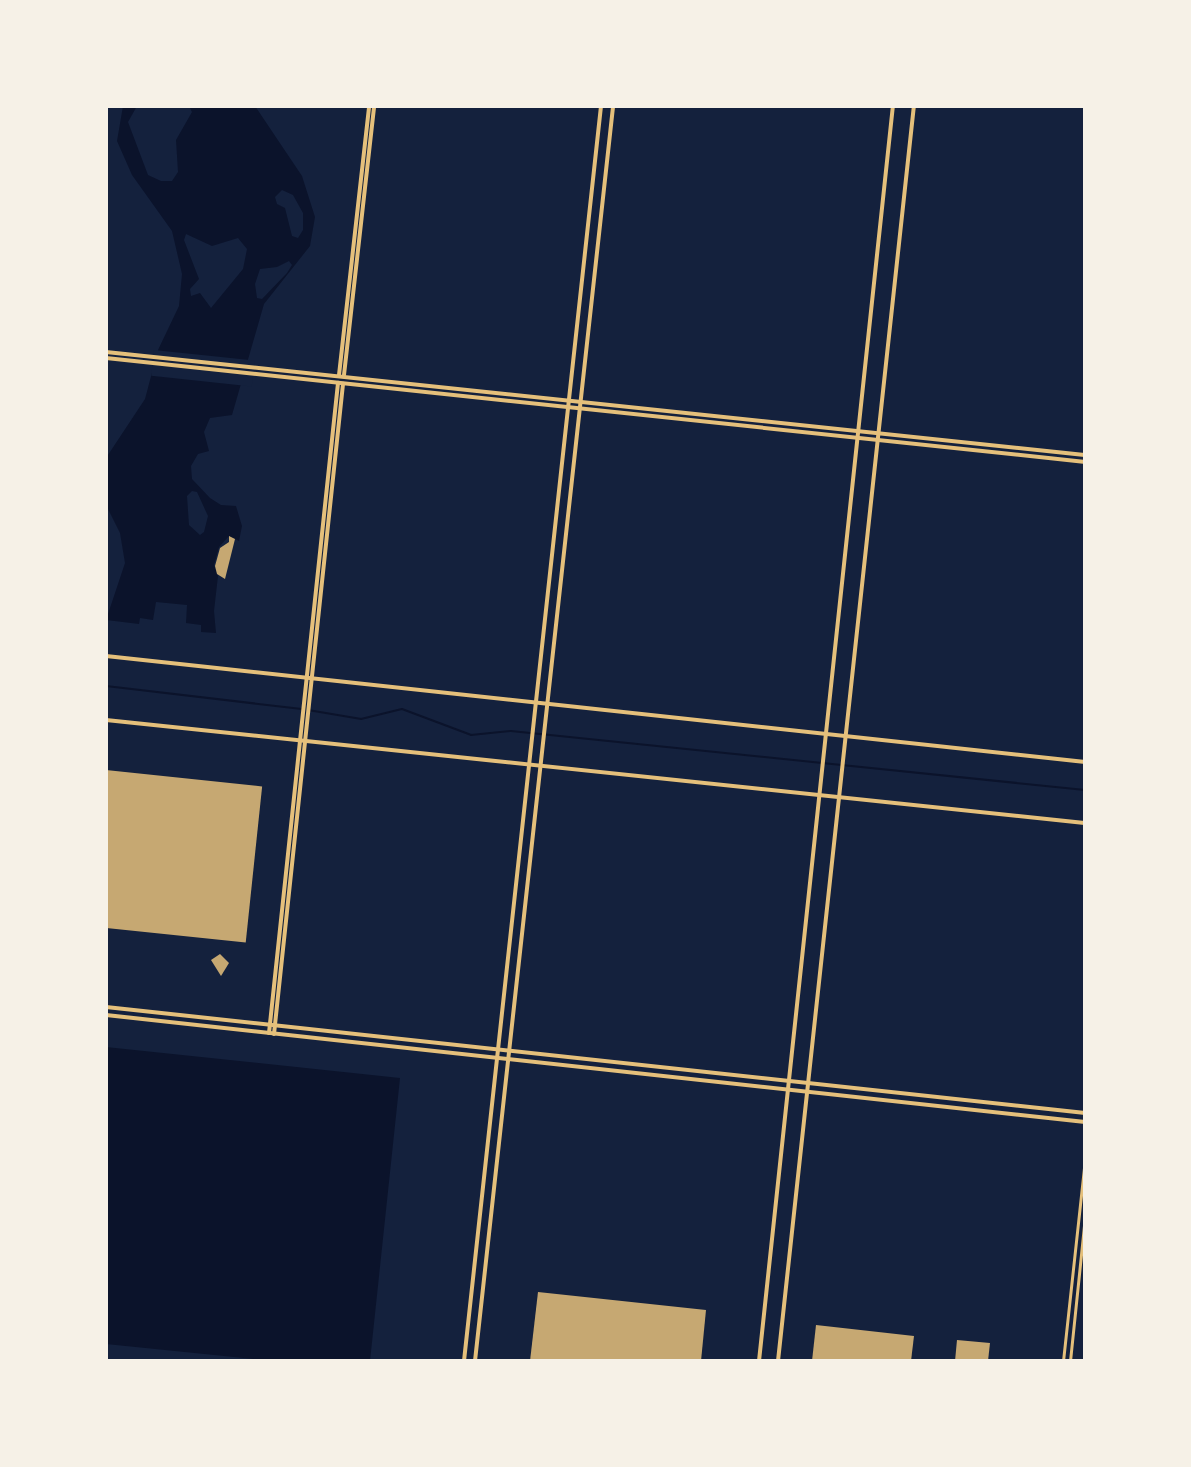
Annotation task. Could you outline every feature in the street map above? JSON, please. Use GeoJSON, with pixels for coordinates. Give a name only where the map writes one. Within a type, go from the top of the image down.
{"type":"FeatureCollection","features":[{"type":"Feature","properties":{"kind":"main road"},"geometry":{"type":"LineString","coordinates":[[272,1034],[372,106]]}},
{"type":"Feature","properties":{"kind":"main road"},"geometry":{"type":"LineString","coordinates":[[464,1361],[601,106]]}},
{"type":"Feature","properties":{"kind":"main road"},"geometry":{"type":"LineString","coordinates":[[475,1361],[613,106]]}},
{"type":"Feature","properties":{"kind":"main road"},"geometry":{"type":"LineString","coordinates":[[759,1361],[893,106]]}},
{"type":"Feature","properties":{"kind":"main road"},"geometry":{"type":"LineString","coordinates":[[778,1361],[914,106]]}},
{"type":"Feature","properties":{"kind":"main road"},"geometry":{"type":"LineString","coordinates":[[106,352],[341,382],[1085,455]]}},
{"type":"Feature","properties":{"kind":"main road"},"geometry":{"type":"LineString","coordinates":[[106,358],[136,358]]}},
{"type":"Feature","properties":{"kind":"main road"},"geometry":{"type":"LineString","coordinates":[[255,371],[341,376],[569,403]]}},
{"type":"Feature","properties":{"kind":"main road"},"geometry":{"type":"LineString","coordinates":[[876,436],[1085,462]]}},
{"type":"Feature","properties":{"kind":"main road"},"geometry":{"type":"LineString","coordinates":[[106,656],[1085,762]]}},
{"type":"Feature","properties":{"kind":"main road"},"geometry":{"type":"LineString","coordinates":[[106,720],[1085,823]]}},
{"type":"Feature","properties":{"kind":"main road"},"geometry":{"type":"LineString","coordinates":[[106,1007],[1085,1113]]}},
{"type":"Feature","properties":{"kind":"main road"},"geometry":{"type":"LineString","coordinates":[[106,1015],[1085,1122]]}},
{"type":"Feature","properties":{"kind":"street"},"geometry":{"type":"LineString","coordinates":[[1063,1361],[1085,1157]]}},
{"type":"Feature","properties":{"kind":"street"},"geometry":{"type":"LineString","coordinates":[[1070,1361],[1085,1217]]}},
{"type":"Feature","properties":{"kind":"water"},"geometry":{"type":"Polygon","coordinates":[[[123,106],[137,106],[128,122],[148,175],[161,181],[172,181],[178,172],[176,140],[192,112],[189,106],[255,106],[302,176],[315,217],[310,246],[264,304],[232,415],[210,418],[204,432],[209,451],[198,454],[191,466],[192,479],[210,498],[221,505],[236,506],[242,526],[239,541],[229,536],[219,547],[214,565],[218,576],[214,611],[216,633],[201,632],[201,625],[186,623],[187,605],[156,602],[153,620],[140,618],[139,624],[106,620],[125,563],[120,533],[106,505],[106,458],[145,399],[158,350],[179,306],[182,274],[172,231],[132,175],[117,141],[123,106]],[[282,190],[275,197],[277,204],[285,208],[292,236],[298,238],[303,230],[303,213],[293,195],[282,190]],[[186,234],[184,240],[199,279],[190,289],[191,296],[200,293],[211,308],[243,269],[247,249],[238,238],[212,246],[186,234]],[[289,261],[277,267],[260,269],[255,284],[257,298],[262,299],[292,265],[289,261]],[[192,491],[187,496],[189,525],[200,535],[204,532],[208,516],[197,492],[192,491]]]}},
{"type":"Feature","properties":{"kind":"water"},"geometry":{"type":"Polygon","coordinates":[[[106,1047],[400,1078],[370,1361],[272,1361],[106,1344],[106,1047]]]}},
{"type":"Feature","properties":{"kind":"pier"},"geometry":{"type":"Polygon","coordinates":[[[154,350],[254,361],[252,386],[151,376],[154,350]]]}},
{"type":"Feature","properties":{"kind":"building"},"geometry":{"type":"Polygon","coordinates":[[[229,536],[235,539],[225,579],[217,574],[215,566],[220,548],[229,542],[229,536]]]}},
{"type":"Feature","properties":{"kind":"building"},"geometry":{"type":"Polygon","coordinates":[[[106,770],[262,786],[246,943],[106,928],[106,770]]]}},
{"type":"Feature","properties":{"kind":"building"},"geometry":{"type":"Polygon","coordinates":[[[220,954],[229,963],[221,976],[211,960],[220,954]]]}},
{"type":"Feature","properties":{"kind":"building"},"geometry":{"type":"Polygon","coordinates":[[[538,1292],[706,1310],[701,1361],[530,1361],[538,1292]]]}},
{"type":"Feature","properties":{"kind":"building"},"geometry":{"type":"Polygon","coordinates":[[[816,1325],[914,1336],[911,1361],[812,1361],[816,1325]]]}},
{"type":"Feature","properties":{"kind":"building"},"geometry":{"type":"Polygon","coordinates":[[[957,1340],[990,1343],[988,1361],[955,1361],[957,1340]]]}},
{"type":"Feature","properties":{"kind":"waterway"},"geometry":{"type":"LineString","coordinates":[[106,686],[302,709]]}},
{"type":"Feature","properties":{"kind":"waterway"},"geometry":{"type":"LineString","coordinates":[[308,710],[361,719],[402,709],[471,735],[511,731],[1085,790]]}}]}
